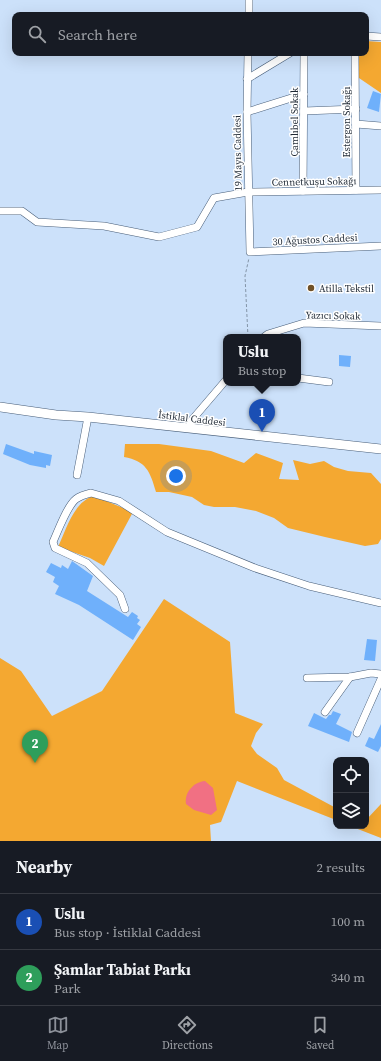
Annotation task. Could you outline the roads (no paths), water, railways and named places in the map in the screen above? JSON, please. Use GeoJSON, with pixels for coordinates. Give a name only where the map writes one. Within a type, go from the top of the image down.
{"type":"FeatureCollection","features":[{"type":"Feature","properties":{"kind":"main road","name":"İstiklal Caddesi"},"geometry":{"type":"LineString","coordinates":[[0,407],[56,415],[88,417],[381,449]]}},
{"type":"Feature","properties":{"kind":"street"},"geometry":{"type":"LineString","coordinates":[[249,0],[249,12]]}},
{"type":"Feature","properties":{"kind":"street"},"geometry":{"type":"LineString","coordinates":[[369,36],[381,37]]}},
{"type":"Feature","properties":{"kind":"street","name":"19 Mayıs Caddesi"},"geometry":{"type":"LineString","coordinates":[[248,56],[247,112],[250,252]]}},
{"type":"Feature","properties":{"kind":"street"},"geometry":{"type":"LineString","coordinates":[[247,79],[285,56]]}},
{"type":"Feature","properties":{"kind":"street","name":"Çamlıbel Sokak"},"geometry":{"type":"LineString","coordinates":[[303,191],[304,56]]}},
{"type":"Feature","properties":{"kind":"street","name":"Estergon Sokağı"},"geometry":{"type":"LineString","coordinates":[[355,56],[356,190]]}},
{"type":"Feature","properties":{"kind":"street"},"geometry":{"type":"LineString","coordinates":[[247,112],[304,94]]}},
{"type":"Feature","properties":{"kind":"street"},"geometry":{"type":"LineString","coordinates":[[304,111],[356,109]]}},
{"type":"Feature","properties":{"kind":"street"},"geometry":{"type":"LineString","coordinates":[[356,124],[381,126]]}},
{"type":"Feature","properties":{"kind":"street","name":"Cennetkuşu Sokağı"},"geometry":{"type":"LineString","coordinates":[[0,211],[22,211],[38,222],[104,226],[159,237],[197,227],[214,198],[248,192],[381,190]]}},
{"type":"Feature","properties":{"kind":"street","name":"30 Ağustos Caddesi"},"geometry":{"type":"LineString","coordinates":[[250,252],[381,246]]}},
{"type":"Feature","properties":{"kind":"street","name":"Yazıcı Sokak"},"geometry":{"type":"LineString","coordinates":[[268,334],[304,323],[381,326]]}},
{"type":"Feature","properties":{"kind":"street"},"geometry":{"type":"LineString","coordinates":[[301,378],[330,382]]}},
{"type":"Feature","properties":{"kind":"street"},"geometry":{"type":"LineString","coordinates":[[189,428],[191,421],[223,384]]}},
{"type":"Feature","properties":{"kind":"street"},"geometry":{"type":"LineString","coordinates":[[77,475],[88,417]]}},
{"type":"Feature","properties":{"kind":"street"},"geometry":{"type":"LineString","coordinates":[[125,609],[120,595],[87,563],[55,548],[53,542],[76,499],[88,494],[119,501],[167,532],[255,568],[309,586],[381,603]]}},
{"type":"Feature","properties":{"kind":"street"},"geometry":{"type":"LineString","coordinates":[[307,678],[350,678],[371,673],[381,674]]}},
{"type":"Feature","properties":{"kind":"street"},"geometry":{"type":"LineString","coordinates":[[325,712],[350,678]]}},
{"type":"Feature","properties":{"kind":"street"},"geometry":{"type":"LineString","coordinates":[[357,733],[381,679]]}},
{"type":"Feature","properties":{"kind":"place","name":"Atilla Tekstil"},"geometry":{"type":"Point","coordinates":[311,288]}},
{"type":"Feature","properties":{"kind":"place","name":"Uslu"},"geometry":{"type":"Point","coordinates":[262,432]}},
{"type":"Feature","properties":{"kind":"place","name":"Şamlar Tabiat Parkı"},"geometry":{"type":"Point","coordinates":[35,763]}}]}
